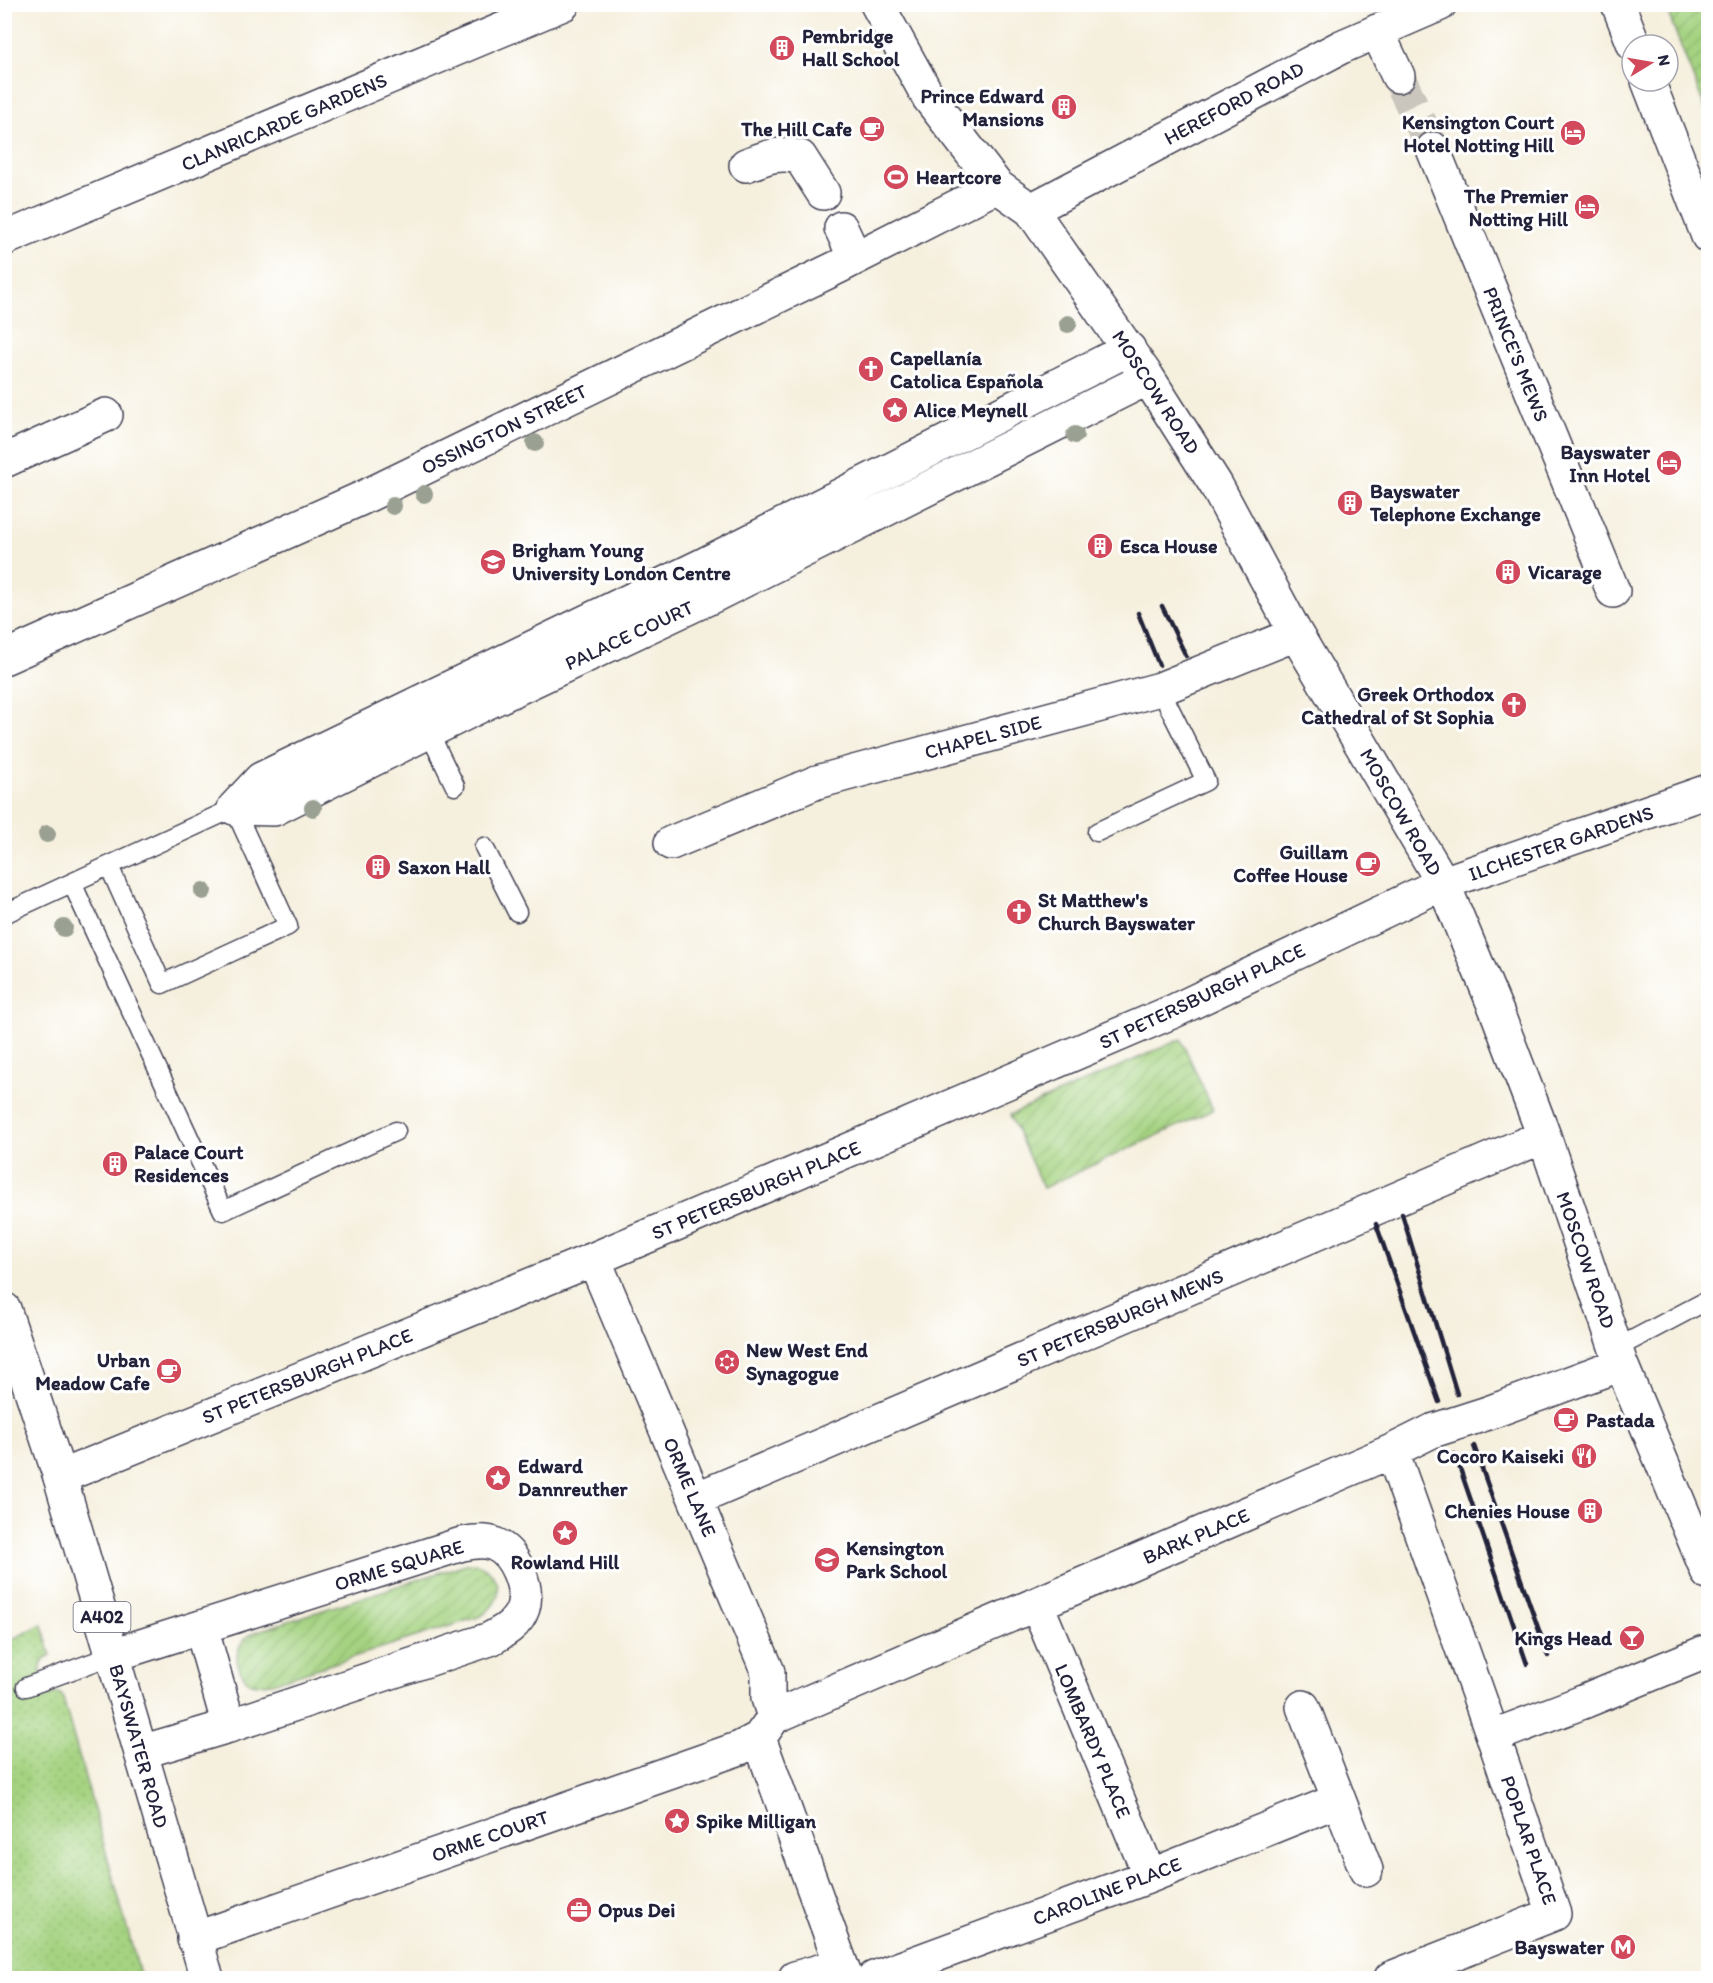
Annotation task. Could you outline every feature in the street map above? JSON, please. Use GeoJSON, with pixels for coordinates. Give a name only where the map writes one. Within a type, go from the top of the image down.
{"type":"FeatureCollection","features":[{"type":"Feature","properties":{"kind":"street","name":"CLANRICARDE GARDENS"},"geometry":{"type":"LineString","coordinates":[[4,239],[563,4]]}},
{"type":"Feature","properties":{"kind":"street","name":"MOSCOW ROAD"},"geometry":{"type":"LineString","coordinates":[[877,4],[929,98],[997,186],[1031,210],[1148,378],[1216,485],[1296,634],[1443,883],[1497,1012],[1544,1136],[1618,1356],[1707,1565]]}},
{"type":"Feature","properties":{"kind":"street","name":"HEREFORD ROAD"},"geometry":{"type":"LineString","coordinates":[[1031,210],[1341,47],[1440,4]]}},
{"type":"Feature","properties":{"kind":"street"},"geometry":{"type":"LineString","coordinates":[[1618,4],[1629,33]]}},
{"type":"Feature","properties":{"kind":"street"},"geometry":{"type":"LineString","coordinates":[[1377,31],[1398,76]]}},
{"type":"Feature","properties":{"kind":"street"},"geometry":{"type":"LineString","coordinates":[[1653,93],[1708,236]]}},
{"type":"Feature","properties":{"kind":"street","name":"PRINCE'S MEWS"},"geometry":{"type":"LineString","coordinates":[[1432,149],[1613,591]]}},
{"type":"Feature","properties":{"kind":"street"},"geometry":{"type":"LineString","coordinates":[[746,165],[785,153],[800,157],[823,193]]}},
{"type":"Feature","properties":{"kind":"street","name":"OSSINGTON STREET"},"geometry":{"type":"LineString","coordinates":[[4,658],[360,500],[997,186]]}},
{"type":"Feature","properties":{"kind":"street"},"geometry":{"type":"LineString","coordinates":[[841,228],[855,258]]}},
{"type":"Feature","properties":{"kind":"street","name":"PALACE COURT"},"geometry":{"type":"LineString","coordinates":[[234,808],[274,809],[422,718],[703,565],[1129,349]]}},
{"type":"Feature","properties":{"kind":"street","name":"PALACE COURT"},"geometry":{"type":"LineString","coordinates":[[422,718],[490,701],[717,594],[1148,378]]}},
{"type":"Feature","properties":{"kind":"street"},"geometry":{"type":"LineString","coordinates":[[4,461],[106,415]]}},
{"type":"Feature","properties":{"kind":"street","name":"CHAPEL SIDE"},"geometry":{"type":"LineString","coordinates":[[671,843],[817,782],[1160,689],[1296,634]]}},
{"type":"Feature","properties":{"kind":"street","name":"ILCHESTER GARDENS"},"geometry":{"type":"LineString","coordinates":[[1443,883],[1694,797]]}},
{"type":"Feature","properties":{"kind":"street","name":"ST PETERSBURGH PLACE"},"geometry":{"type":"LineString","coordinates":[[60,1477],[594,1259],[1174,1011],[1443,883]]}},
{"type":"Feature","properties":{"kind":"street","name":"ST PETERSBURGH MEWS"},"geometry":{"type":"LineString","coordinates":[[696,1499],[1544,1136]]}},
{"type":"Feature","properties":{"kind":"street","name":"ORME LANE"},"geometry":{"type":"LineString","coordinates":[[594,1259],[768,1672],[767,1727]]}},
{"type":"Feature","properties":{"kind":"street","name":"BAYSWATER ROAD"},"geometry":{"type":"LineString","coordinates":[[4,1309],[13,1363],[60,1477],[207,1978]]}},
{"type":"Feature","properties":{"kind":"street","name":"BARK PLACE"},"geometry":{"type":"LineString","coordinates":[[767,1727],[1037,1605],[1392,1451],[1432,1431],[1488,1413],[1618,1356]]}},
{"type":"Feature","properties":{"kind":"street","name":"POPLAR PLACE"},"geometry":{"type":"LineString","coordinates":[[1391,1978],[1554,1914],[1500,1733],[1392,1451]]}},
{"type":"Feature","properties":{"kind":"street","name":"ORME SQUARE"},"geometry":{"type":"LineString","coordinates":[[113,1655],[462,1544],[477,1542],[495,1544],[509,1556],[520,1574],[524,1592],[523,1608],[514,1623],[490,1639],[229,1726],[141,1752]]}},
{"type":"Feature","properties":{"kind":"street","name":"LOMBARDY PLACE"},"geometry":{"type":"LineString","coordinates":[[1037,1605],[1150,1876]]}},
{"type":"Feature","properties":{"kind":"street"},"geometry":{"type":"LineString","coordinates":[[201,1627],[229,1726]]}},
{"type":"Feature","properties":{"kind":"street"},"geometry":{"type":"LineString","coordinates":[[1500,1733],[1708,1651]]}},
{"type":"Feature","properties":{"kind":"street"},"geometry":{"type":"LineString","coordinates":[[1303,1707],[1366,1870]]}},
{"type":"Feature","properties":{"kind":"street"},"geometry":{"type":"LineString","coordinates":[[767,1727],[843,1972],[795,1978]]}},
{"type":"Feature","properties":{"kind":"street","name":"ORME COURT"},"geometry":{"type":"LineString","coordinates":[[194,1939],[741,1748],[767,1727]]}},
{"type":"Feature","properties":{"kind":"street","name":"CAROLINE PLACE"},"geometry":{"type":"LineString","coordinates":[[874,1978],[1150,1876],[1339,1800]]}},
{"type":"Feature","properties":{"kind":"lane"},"geometry":{"type":"LineString","coordinates":[[1025,402],[1040,432]]}},
{"type":"Feature","properties":{"kind":"lane"},"geometry":{"type":"LineString","coordinates":[[703,565],[717,594]]}},
{"type":"Feature","properties":{"kind":"lane"},"geometry":{"type":"LineString","coordinates":[[1097,832],[1206,781],[1160,689]]}},
{"type":"Feature","properties":{"kind":"lane"},"geometry":{"type":"LineString","coordinates":[[422,718],[455,786]]}},
{"type":"Feature","properties":{"kind":"lane"},"geometry":{"type":"LineString","coordinates":[[109,866],[162,984],[288,926],[234,808]]}},
{"type":"Feature","properties":{"kind":"lane","name":"PALACE COURT"},"geometry":{"type":"LineString","coordinates":[[4,914],[234,808]]}},
{"type":"Feature","properties":{"kind":"lane"},"geometry":{"type":"LineString","coordinates":[[484,847],[517,912]]}},
{"type":"Feature","properties":{"kind":"lane"},"geometry":{"type":"LineString","coordinates":[[72,883],[223,1211],[396,1131]]}},
{"type":"Feature","properties":{"kind":"lane"},"geometry":{"type":"LineString","coordinates":[[1618,1356],[1708,1300]]}},
{"type":"Feature","properties":{"kind":"lane"},"geometry":{"type":"LineString","coordinates":[[26,1687],[113,1655]]}},
{"type":"Feature","properties":{"kind":"green space"},"geometry":{"type":"Polygon","coordinates":[[[1665,5],[1708,5],[1708,116],[1680,44],[1680,33],[1676,33],[1665,5]]]}},
{"type":"Feature","properties":{"kind":"green space"},"geometry":{"type":"Polygon","coordinates":[[[1181,1039],[1213,1110],[1043,1188],[1010,1115],[1181,1039]]]}},
{"type":"Feature","properties":{"kind":"green space"},"geometry":{"type":"Polygon","coordinates":[[[474,1563],[491,1573],[498,1586],[495,1602],[481,1616],[272,1683],[250,1683],[240,1670],[237,1663],[239,1649],[242,1643],[255,1632],[474,1563]]]}},
{"type":"Feature","properties":{"kind":"green space"},"geometry":{"type":"Polygon","coordinates":[[[42,1624],[51,1655],[42,1663],[42,1679],[48,1696],[58,1693],[62,1695],[141,1978],[5,1978],[5,1643],[42,1624]]]}},
{"type":"Feature","properties":{"kind":"tunnel"},"geometry":{"type":"LineString","coordinates":[[1398,76],[1433,149]]}},
{"type":"Feature","properties":{"kind":"railway"},"geometry":{"type":"LineString","coordinates":[[1162,606],[1186,656]]}},
{"type":"Feature","properties":{"kind":"railway"},"geometry":{"type":"LineString","coordinates":[[1138,613],[1159,665]]}},
{"type":"Feature","properties":{"kind":"railway"},"geometry":{"type":"LineString","coordinates":[[1402,1214],[1457,1394]]}},
{"type":"Feature","properties":{"kind":"railway"},"geometry":{"type":"LineString","coordinates":[[1376,1224],[1439,1402]]}},
{"type":"Feature","properties":{"kind":"railway"},"geometry":{"type":"LineString","coordinates":[[1474,1446],[1548,1656]]}},
{"type":"Feature","properties":{"kind":"railway"},"geometry":{"type":"LineString","coordinates":[[1455,1454],[1527,1664]]}},
{"type":"Feature","properties":{"kind":"place","name":"Pembridge Hall School"},"geometry":{"type":"Point","coordinates":[782,48]}},
{"type":"Feature","properties":{"kind":"place","name":"Prince Edward Mansions"},"geometry":{"type":"Point","coordinates":[1064,107]}},
{"type":"Feature","properties":{"kind":"place","name":"The Hill Cafe"},"geometry":{"type":"Point","coordinates":[872,129]}},
{"type":"Feature","properties":{"kind":"place","name":"Kensington Court Hotel Notting Hill"},"geometry":{"type":"Point","coordinates":[1573,133]}},
{"type":"Feature","properties":{"kind":"place","name":"Heartcore"},"geometry":{"type":"Point","coordinates":[896,177]}},
{"type":"Feature","properties":{"kind":"place","name":"The Premier Notting Hill"},"geometry":{"type":"Point","coordinates":[1587,207]}},
{"type":"Feature","properties":{"kind":"place","name":"Capellanía Catolica Española"},"geometry":{"type":"Point","coordinates":[871,369]}},
{"type":"Feature","properties":{"kind":"place","name":"Alice Meynell"},"geometry":{"type":"Point","coordinates":[895,410]}},
{"type":"Feature","properties":{"kind":"place","name":"Bayswater Inn Hotel"},"geometry":{"type":"Point","coordinates":[1669,463]}},
{"type":"Feature","properties":{"kind":"place","name":"Bayswater Telephone Exchange"},"geometry":{"type":"Point","coordinates":[1350,503]}},
{"type":"Feature","properties":{"kind":"place","name":"Esca House"},"geometry":{"type":"Point","coordinates":[1100,546]}},
{"type":"Feature","properties":{"kind":"place","name":"Brigham Young University London Centre"},"geometry":{"type":"Point","coordinates":[493,562]}},
{"type":"Feature","properties":{"kind":"place","name":"Vicarage"},"geometry":{"type":"Point","coordinates":[1508,572]}},
{"type":"Feature","properties":{"kind":"place","name":"Greek Orthodox Cathedral of St Sophia"},"geometry":{"type":"Point","coordinates":[1514,705]}},
{"type":"Feature","properties":{"kind":"place","name":"Guillam Coffee House"},"geometry":{"type":"Point","coordinates":[1368,864]}},
{"type":"Feature","properties":{"kind":"place","name":"Saxon Hall"},"geometry":{"type":"Point","coordinates":[378,867]}},
{"type":"Feature","properties":{"kind":"place","name":"St Matthew's Church Bayswater"},"geometry":{"type":"Point","coordinates":[1019,912]}},
{"type":"Feature","properties":{"kind":"place","name":"Palace Court Residences"},"geometry":{"type":"Point","coordinates":[115,1164]}},
{"type":"Feature","properties":{"kind":"place","name":"New West End Synagogue"},"geometry":{"type":"Point","coordinates":[727,1362]}},
{"type":"Feature","properties":{"kind":"place","name":"Urban Meadow Cafe"},"geometry":{"type":"Point","coordinates":[169,1371]}},
{"type":"Feature","properties":{"kind":"place","name":"Pastada"},"geometry":{"type":"Point","coordinates":[1566,1420]}},
{"type":"Feature","properties":{"kind":"place","name":"Cocoro Kaiseki"},"geometry":{"type":"Point","coordinates":[1584,1456]}},
{"type":"Feature","properties":{"kind":"place","name":"Edward Dannreuther"},"geometry":{"type":"Point","coordinates":[498,1478]}},
{"type":"Feature","properties":{"kind":"place","name":"Chenies House"},"geometry":{"type":"Point","coordinates":[1590,1511]}},
{"type":"Feature","properties":{"kind":"place","name":"Rowland Hill"},"geometry":{"type":"Point","coordinates":[565,1533]}},
{"type":"Feature","properties":{"kind":"place","name":"Kensington Park School"},"geometry":{"type":"Point","coordinates":[827,1560]}},
{"type":"Feature","properties":{"kind":"place","name":"Kings Head"},"geometry":{"type":"Point","coordinates":[1632,1638]}},
{"type":"Feature","properties":{"kind":"place","name":"Spike Milligan"},"geometry":{"type":"Point","coordinates":[677,1821]}},
{"type":"Feature","properties":{"kind":"place","name":"Opus Dei"},"geometry":{"type":"Point","coordinates":[579,1910]}},
{"type":"Feature","properties":{"kind":"place","name":"Bayswater"},"geometry":{"type":"Point","coordinates":[1623,1947]}}]}
